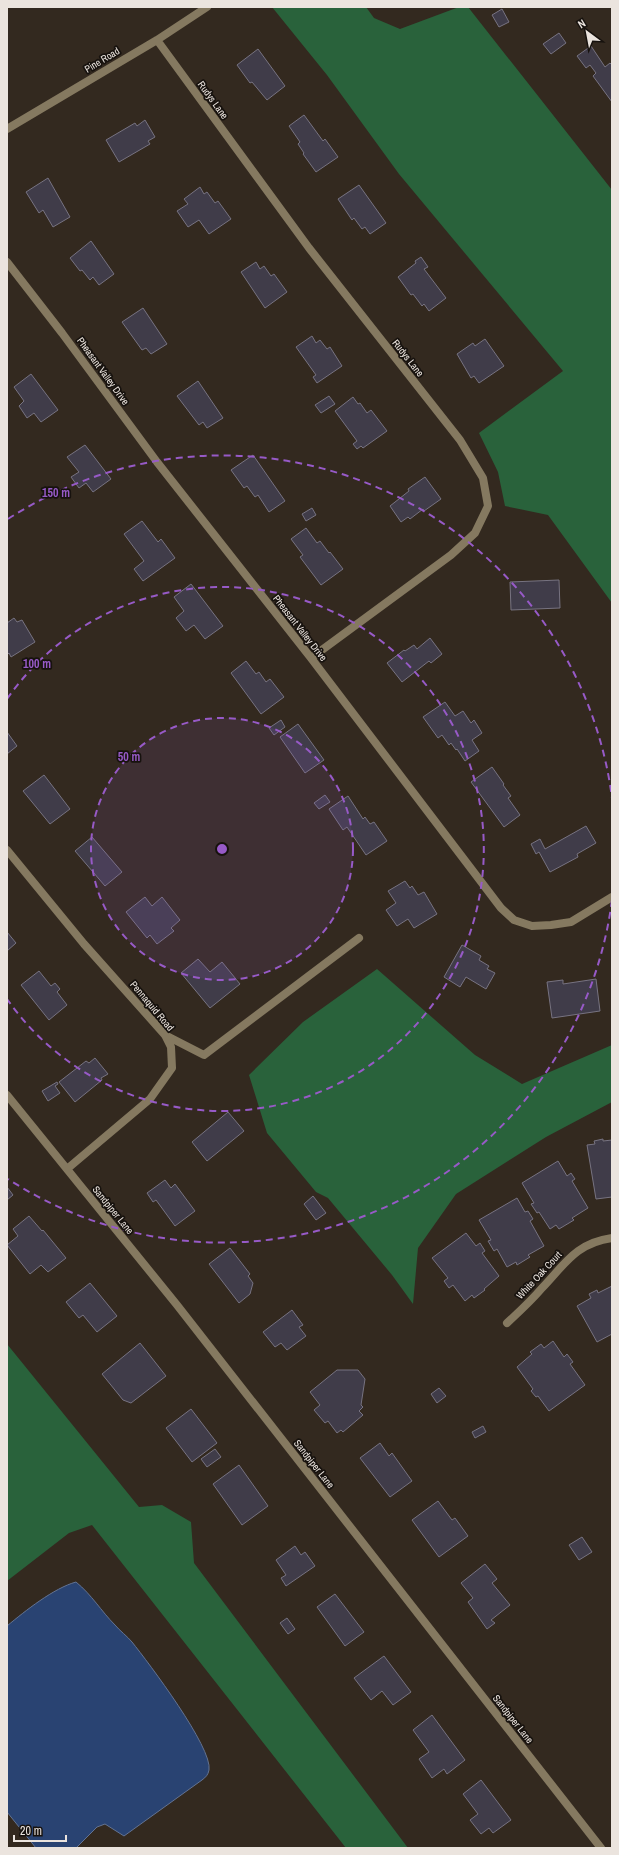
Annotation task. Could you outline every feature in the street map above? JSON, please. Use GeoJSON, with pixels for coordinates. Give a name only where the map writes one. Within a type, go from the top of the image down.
{"type":"FeatureCollection","features":[{"type":"Feature","properties":{"kind":"street","name":"Pine Road"},"geometry":{"type":"LineString","coordinates":[[7,129],[157,40],[207,7]]}},
{"type":"Feature","properties":{"kind":"street","name":"Rudys Lane"},"geometry":{"type":"LineString","coordinates":[[157,40],[309,248],[460,440],[483,478],[488,506],[475,533],[451,555],[311,658]]}},
{"type":"Feature","properties":{"kind":"street","name":"Pheasant Valley Drive"},"geometry":{"type":"LineString","coordinates":[[7,262],[62,333],[157,462],[311,658],[497,902],[514,920],[532,926],[571,922],[612,897]]}},
{"type":"Feature","properties":{"kind":"street","name":"Pennaquid Road"},"geometry":{"type":"LineString","coordinates":[[7,850],[84,944],[165,1035],[171,1047],[172,1068],[150,1099],[67,1169]]}},
{"type":"Feature","properties":{"kind":"street"},"geometry":{"type":"LineString","coordinates":[[165,1035],[204,1055],[359,938]]}},
{"type":"Feature","properties":{"kind":"street","name":"Sandpiper Lane"},"geometry":{"type":"LineString","coordinates":[[7,1095],[182,1311],[601,1848]]}},
{"type":"Feature","properties":{"kind":"street","name":"White Oak Court"},"geometry":{"type":"LineString","coordinates":[[507,1323],[542,1289],[572,1254],[597,1240],[612,1238]]}},
{"type":"Feature","properties":{"kind":"green space"},"geometry":{"type":"Polygon","coordinates":[[[272,7],[366,7],[374,18],[400,29],[459,7],[468,7],[612,190],[612,603],[548,515],[505,506],[498,472],[479,433],[563,371],[399,174],[327,75],[272,7]]]}},
{"type":"Feature","properties":{"kind":"green space"},"geometry":{"type":"Polygon","coordinates":[[[377,969],[475,1055],[522,1084],[612,1045],[612,1102],[546,1137],[456,1194],[418,1248],[413,1304],[392,1275],[328,1198],[316,1192],[267,1133],[249,1075],[303,1022],[377,969]]]}},
{"type":"Feature","properties":{"kind":"green space"},"geometry":{"type":"Polygon","coordinates":[[[7,1344],[139,1507],[162,1505],[191,1522],[194,1563],[408,1848],[346,1848],[92,1525],[69,1533],[7,1581],[7,1344]]]}},
{"type":"Feature","properties":{"kind":"water"},"geometry":{"type":"Polygon","coordinates":[[[76,1582],[87,1592],[110,1620],[132,1642],[164,1685],[191,1725],[207,1759],[209,1770],[203,1779],[124,1836],[105,1824],[97,1827],[76,1848],[36,1848],[7,1812],[7,1626],[31,1607],[58,1589],[76,1582]]]}},
{"type":"Feature","properties":{"kind":"building"},"geometry":{"type":"Polygon","coordinates":[[[502,9],[509,22],[499,27],[492,15],[502,9]]]}},
{"type":"Feature","properties":{"kind":"building"},"geometry":{"type":"Polygon","coordinates":[[[559,33],[566,43],[551,54],[543,44],[559,33]]]}},
{"type":"Feature","properties":{"kind":"building"},"geometry":{"type":"Polygon","coordinates":[[[591,46],[605,67],[610,63],[612,65],[612,102],[593,76],[596,73],[590,65],[586,68],[577,56],[591,46]]]}},
{"type":"Feature","properties":{"kind":"building"},"geometry":{"type":"Polygon","coordinates":[[[258,49],[285,86],[267,100],[252,82],[250,83],[237,65],[258,49]]]}},
{"type":"Feature","properties":{"kind":"building"},"geometry":{"type":"Polygon","coordinates":[[[304,115],[323,141],[325,139],[338,157],[316,172],[303,154],[304,153],[298,144],[300,142],[289,126],[304,115]]]}},
{"type":"Feature","properties":{"kind":"building"},"geometry":{"type":"Polygon","coordinates":[[[145,120],[155,137],[148,141],[150,144],[119,162],[106,140],[135,123],[137,126],[145,120]]]}},
{"type":"Feature","properties":{"kind":"building"},"geometry":{"type":"Polygon","coordinates":[[[48,178],[70,217],[53,227],[43,210],[39,213],[26,192],[48,178]]]}},
{"type":"Feature","properties":{"kind":"building"},"geometry":{"type":"Polygon","coordinates":[[[359,185],[386,223],[370,234],[365,227],[362,229],[354,218],[352,220],[338,199],[359,185]]]}},
{"type":"Feature","properties":{"kind":"building"},"geometry":{"type":"Polygon","coordinates":[[[200,187],[204,194],[207,192],[215,203],[218,201],[231,219],[209,234],[199,220],[188,227],[177,211],[188,204],[184,199],[200,187]]]}},
{"type":"Feature","properties":{"kind":"building"},"geometry":{"type":"Polygon","coordinates":[[[91,241],[114,274],[99,285],[93,277],[90,280],[82,270],[80,271],[70,258],[91,241]]]}},
{"type":"Feature","properties":{"kind":"building"},"geometry":{"type":"Polygon","coordinates":[[[421,257],[428,267],[424,269],[446,298],[429,311],[424,304],[422,306],[413,294],[411,295],[398,277],[416,263],[415,261],[421,257]]]}},
{"type":"Feature","properties":{"kind":"building"},"geometry":{"type":"Polygon","coordinates":[[[256,262],[260,269],[264,266],[271,276],[274,274],[287,292],[265,308],[241,272],[256,262]]]}},
{"type":"Feature","properties":{"kind":"building"},"geometry":{"type":"Polygon","coordinates":[[[143,308],[167,344],[151,354],[146,348],[142,350],[122,322],[143,308]]]}},
{"type":"Feature","properties":{"kind":"building"},"geometry":{"type":"Polygon","coordinates":[[[312,336],[316,343],[320,340],[327,349],[330,347],[342,366],[317,383],[313,377],[316,375],[296,347],[312,336]]]}},
{"type":"Feature","properties":{"kind":"building"},"geometry":{"type":"Polygon","coordinates":[[[485,339],[504,366],[479,383],[474,376],[471,378],[457,354],[473,343],[475,346],[485,339]]]}},
{"type":"Feature","properties":{"kind":"building"},"geometry":{"type":"Polygon","coordinates":[[[31,374],[58,410],[41,422],[34,413],[27,418],[19,406],[24,401],[14,387],[31,374]]]}},
{"type":"Feature","properties":{"kind":"building"},"geometry":{"type":"Polygon","coordinates":[[[198,381],[223,418],[207,428],[203,422],[199,425],[177,396],[198,381]]]}},
{"type":"Feature","properties":{"kind":"building"},"geometry":{"type":"Polygon","coordinates":[[[329,396],[335,404],[321,413],[315,405],[329,396]]]}},
{"type":"Feature","properties":{"kind":"building"},"geometry":{"type":"Polygon","coordinates":[[[353,397],[358,404],[360,403],[367,413],[371,410],[387,431],[363,448],[361,446],[357,449],[353,444],[357,441],[335,411],[353,397]]]}},
{"type":"Feature","properties":{"kind":"building"},"geometry":{"type":"Polygon","coordinates":[[[85,445],[111,479],[93,492],[86,483],[79,488],[71,477],[79,472],[67,457],[85,445]]]}},
{"type":"Feature","properties":{"kind":"building"},"geometry":{"type":"Polygon","coordinates":[[[253,455],[285,501],[269,512],[258,495],[255,497],[247,486],[244,488],[231,470],[253,455]]]}},
{"type":"Feature","properties":{"kind":"building"},"geometry":{"type":"Polygon","coordinates":[[[425,477],[441,499],[424,511],[423,509],[410,519],[408,517],[401,522],[390,506],[409,491],[408,489],[425,477]]]}},
{"type":"Feature","properties":{"kind":"building"},"geometry":{"type":"Polygon","coordinates":[[[312,508],[316,515],[306,521],[302,514],[312,508]]]}},
{"type":"Feature","properties":{"kind":"building"},"geometry":{"type":"Polygon","coordinates":[[[142,521],[158,542],[161,539],[175,558],[143,581],[134,569],[144,561],[124,534],[142,521]]]}},
{"type":"Feature","properties":{"kind":"building"},"geometry":{"type":"Polygon","coordinates":[[[306,528],[317,543],[320,541],[343,569],[321,585],[300,557],[303,555],[291,539],[306,528]]]}},
{"type":"Feature","properties":{"kind":"building"},"geometry":{"type":"Polygon","coordinates":[[[559,580],[560,608],[511,610],[510,582],[559,580]]]}},
{"type":"Feature","properties":{"kind":"building"},"geometry":{"type":"Polygon","coordinates":[[[191,584],[223,626],[205,639],[194,625],[186,631],[176,618],[184,611],[174,597],[191,584]]]}},
{"type":"Feature","properties":{"kind":"building"},"geometry":{"type":"Polygon","coordinates":[[[14,618],[17,622],[22,620],[35,642],[11,657],[9,653],[7,655],[7,623],[14,618]]]}},
{"type":"Feature","properties":{"kind":"building"},"geometry":{"type":"Polygon","coordinates":[[[430,638],[442,654],[431,663],[429,661],[402,682],[387,663],[404,650],[405,651],[414,645],[417,649],[430,638]]]}},
{"type":"Feature","properties":{"kind":"building"},"geometry":{"type":"Polygon","coordinates":[[[246,661],[256,674],[259,672],[266,682],[270,679],[284,697],[261,714],[231,673],[246,661]]]}},
{"type":"Feature","properties":{"kind":"building"},"geometry":{"type":"Polygon","coordinates":[[[445,702],[455,716],[463,711],[471,723],[474,720],[482,733],[472,740],[479,751],[465,761],[457,749],[456,750],[451,743],[449,745],[442,735],[438,738],[423,717],[445,702]]]}},
{"type":"Feature","properties":{"kind":"building"},"geometry":{"type":"Polygon","coordinates":[[[281,720],[285,727],[274,735],[269,728],[281,720]]]}},
{"type":"Feature","properties":{"kind":"building"},"geometry":{"type":"Polygon","coordinates":[[[298,724],[324,760],[305,773],[280,737],[298,724]]]}},
{"type":"Feature","properties":{"kind":"building"},"geometry":{"type":"Polygon","coordinates":[[[7,732],[17,746],[7,754],[7,732]]]}},
{"type":"Feature","properties":{"kind":"building"},"geometry":{"type":"Polygon","coordinates":[[[492,767],[511,796],[508,798],[520,815],[504,827],[471,782],[492,767]]]}},
{"type":"Feature","properties":{"kind":"building"},"geometry":{"type":"Polygon","coordinates":[[[44,775],[70,809],[50,824],[23,791],[44,775]]]}},
{"type":"Feature","properties":{"kind":"building"},"geometry":{"type":"Polygon","coordinates":[[[325,795],[330,802],[319,809],[314,803],[325,795]]]}},
{"type":"Feature","properties":{"kind":"building"},"geometry":{"type":"Polygon","coordinates":[[[348,796],[363,819],[365,817],[370,824],[374,822],[387,841],[366,855],[347,827],[343,830],[329,809],[348,796]]]}},
{"type":"Feature","properties":{"kind":"building"},"geometry":{"type":"Polygon","coordinates":[[[586,826],[596,843],[577,854],[578,857],[550,872],[539,852],[536,854],[531,844],[540,839],[545,849],[586,826]]]}},
{"type":"Feature","properties":{"kind":"building"},"geometry":{"type":"Polygon","coordinates":[[[92,837],[122,872],[105,886],[75,851],[92,837]]]}},
{"type":"Feature","properties":{"kind":"building"},"geometry":{"type":"Polygon","coordinates":[[[405,881],[410,888],[412,886],[418,895],[424,892],[437,914],[414,928],[408,919],[397,926],[386,910],[396,903],[388,891],[405,881]]]}},
{"type":"Feature","properties":{"kind":"building"},"geometry":{"type":"Polygon","coordinates":[[[145,897],[152,906],[162,897],[180,920],[171,928],[174,931],[157,944],[150,935],[147,938],[126,912],[145,897]]]}},
{"type":"Feature","properties":{"kind":"building"},"geometry":{"type":"Polygon","coordinates":[[[7,932],[16,943],[7,951],[7,932]]]}},
{"type":"Feature","properties":{"kind":"building"},"geometry":{"type":"Polygon","coordinates":[[[462,945],[481,956],[479,960],[489,966],[487,969],[495,973],[486,989],[466,977],[460,987],[444,977],[462,945]]]}},
{"type":"Feature","properties":{"kind":"building"},"geometry":{"type":"Polygon","coordinates":[[[198,959],[210,972],[222,962],[240,984],[210,1008],[181,973],[198,959]]]}},
{"type":"Feature","properties":{"kind":"building"},"geometry":{"type":"Polygon","coordinates":[[[39,971],[51,986],[55,983],[60,989],[57,992],[67,1005],[49,1020],[21,985],[39,971]]]}},
{"type":"Feature","properties":{"kind":"building"},"geometry":{"type":"Polygon","coordinates":[[[596,979],[600,1011],[552,1018],[547,982],[563,980],[563,984],[596,979]]]}},
{"type":"Feature","properties":{"kind":"building"},"geometry":{"type":"Polygon","coordinates":[[[95,1058],[108,1074],[101,1078],[102,1080],[75,1102],[59,1082],[86,1061],[89,1063],[95,1058]]]}},
{"type":"Feature","properties":{"kind":"building"},"geometry":{"type":"Polygon","coordinates":[[[57,1082],[58,1084],[55,1086],[60,1093],[48,1101],[42,1091],[57,1082]]]}},
{"type":"Feature","properties":{"kind":"building"},"geometry":{"type":"Polygon","coordinates":[[[228,1112],[244,1131],[207,1161],[192,1142],[228,1112]]]}},
{"type":"Feature","properties":{"kind":"building"},"geometry":{"type":"Polygon","coordinates":[[[603,1139],[603,1141],[612,1140],[612,1197],[596,1199],[587,1145],[595,1144],[594,1141],[603,1139]]]}},
{"type":"Feature","properties":{"kind":"building"},"geometry":{"type":"Polygon","coordinates":[[[558,1161],[567,1176],[571,1173],[575,1179],[572,1181],[588,1208],[572,1218],[574,1220],[559,1229],[556,1225],[550,1229],[539,1212],[537,1213],[531,1204],[534,1203],[522,1183],[558,1161]]]}},
{"type":"Feature","properties":{"kind":"building"},"geometry":{"type":"Polygon","coordinates":[[[165,1180],[171,1188],[175,1184],[195,1211],[175,1226],[156,1200],[153,1202],[147,1193],[165,1180]]]}},
{"type":"Feature","properties":{"kind":"building"},"geometry":{"type":"Polygon","coordinates":[[[7,1187],[13,1195],[7,1200],[7,1187]]]}},
{"type":"Feature","properties":{"kind":"building"},"geometry":{"type":"Polygon","coordinates":[[[313,1196],[326,1213],[316,1220],[304,1204],[313,1196]]]}},
{"type":"Feature","properties":{"kind":"building"},"geometry":{"type":"Polygon","coordinates":[[[517,1198],[525,1212],[528,1211],[533,1219],[530,1221],[544,1246],[528,1255],[530,1257],[517,1265],[516,1262],[507,1267],[497,1249],[494,1251],[488,1241],[491,1240],[479,1220],[517,1198]]]}},
{"type":"Feature","properties":{"kind":"building"},"geometry":{"type":"Polygon","coordinates":[[[29,1216],[42,1231],[43,1230],[66,1258],[48,1272],[41,1265],[30,1274],[7,1245],[18,1236],[13,1229],[29,1216]]]}},
{"type":"Feature","properties":{"kind":"building"},"geometry":{"type":"Polygon","coordinates":[[[466,1233],[476,1246],[480,1243],[485,1251],[482,1253],[499,1276],[484,1289],[485,1290],[474,1298],[472,1295],[465,1301],[453,1285],[449,1288],[444,1281],[448,1278],[432,1258],[466,1233]]]}},
{"type":"Feature","properties":{"kind":"building"},"geometry":{"type":"Polygon","coordinates":[[[230,1248],[250,1274],[248,1276],[253,1283],[250,1294],[239,1303],[209,1264],[230,1248]]]}},
{"type":"Feature","properties":{"kind":"building"},"geometry":{"type":"Polygon","coordinates":[[[90,1283],[117,1316],[97,1332],[83,1315],[79,1318],[66,1302],[90,1283]]]}},
{"type":"Feature","properties":{"kind":"building"},"geometry":{"type":"Polygon","coordinates":[[[612,1286],[612,1334],[597,1342],[577,1306],[591,1298],[589,1294],[597,1290],[598,1293],[612,1286]]]}},
{"type":"Feature","properties":{"kind":"building"},"geometry":{"type":"Polygon","coordinates":[[[292,1310],[303,1325],[299,1327],[306,1336],[287,1350],[281,1343],[275,1347],[263,1332],[292,1310]]]}},
{"type":"Feature","properties":{"kind":"building"},"geometry":{"type":"Polygon","coordinates":[[[553,1341],[564,1357],[567,1354],[573,1362],[570,1364],[585,1385],[549,1411],[538,1396],[536,1397],[531,1391],[533,1389],[517,1367],[532,1354],[530,1352],[541,1344],[544,1348],[553,1341]]]}},
{"type":"Feature","properties":{"kind":"building"},"geometry":{"type":"Polygon","coordinates":[[[140,1343],[166,1376],[131,1403],[123,1400],[102,1374],[140,1343]]]}},
{"type":"Feature","properties":{"kind":"building"},"geometry":{"type":"Polygon","coordinates":[[[337,1370],[358,1370],[365,1379],[361,1405],[363,1407],[359,1411],[363,1415],[343,1432],[341,1430],[337,1433],[328,1421],[325,1423],[314,1410],[320,1405],[310,1392],[337,1370]]]}},
{"type":"Feature","properties":{"kind":"building"},"geometry":{"type":"Polygon","coordinates":[[[439,1388],[446,1396],[437,1403],[431,1394],[439,1388]]]}},
{"type":"Feature","properties":{"kind":"building"},"geometry":{"type":"Polygon","coordinates":[[[191,1409],[217,1443],[192,1462],[166,1428],[191,1409]]]}},
{"type":"Feature","properties":{"kind":"building"},"geometry":{"type":"Polygon","coordinates":[[[483,1426],[486,1432],[475,1438],[472,1432],[483,1426]]]}},
{"type":"Feature","properties":{"kind":"building"},"geometry":{"type":"Polygon","coordinates":[[[380,1443],[389,1456],[392,1453],[412,1481],[390,1497],[360,1458],[380,1443]]]}},
{"type":"Feature","properties":{"kind":"building"},"geometry":{"type":"Polygon","coordinates":[[[215,1449],[221,1457],[207,1467],[201,1459],[215,1449]]]}},
{"type":"Feature","properties":{"kind":"building"},"geometry":{"type":"Polygon","coordinates":[[[239,1465],[268,1506],[242,1525],[213,1484],[239,1465]]]}},
{"type":"Feature","properties":{"kind":"building"},"geometry":{"type":"Polygon","coordinates":[[[438,1501],[452,1520],[455,1518],[468,1536],[439,1557],[412,1520],[438,1501]]]}},
{"type":"Feature","properties":{"kind":"building"},"geometry":{"type":"Polygon","coordinates":[[[582,1537],[592,1552],[579,1560],[569,1545],[582,1537]]]}},
{"type":"Feature","properties":{"kind":"building"},"geometry":{"type":"Polygon","coordinates":[[[295,1546],[301,1555],[305,1552],[315,1566],[286,1586],[281,1578],[286,1575],[276,1560],[295,1546]]]}},
{"type":"Feature","properties":{"kind":"building"},"geometry":{"type":"Polygon","coordinates":[[[485,1564],[497,1579],[492,1583],[510,1605],[491,1620],[495,1623],[487,1629],[468,1602],[473,1598],[461,1583],[485,1564]]]}},
{"type":"Feature","properties":{"kind":"building"},"geometry":{"type":"Polygon","coordinates":[[[335,1594],[364,1632],[345,1646],[317,1607],[335,1594]]]}},
{"type":"Feature","properties":{"kind":"building"},"geometry":{"type":"Polygon","coordinates":[[[287,1618],[295,1629],[288,1634],[280,1623],[287,1618]]]}},
{"type":"Feature","properties":{"kind":"building"},"geometry":{"type":"Polygon","coordinates":[[[384,1656],[411,1692],[393,1705],[382,1691],[371,1700],[354,1678],[384,1656]]]}},
{"type":"Feature","properties":{"kind":"building"},"geometry":{"type":"Polygon","coordinates":[[[432,1715],[465,1760],[447,1774],[444,1769],[432,1778],[419,1759],[429,1752],[413,1730],[432,1715]]]}},
{"type":"Feature","properties":{"kind":"building"},"geometry":{"type":"Polygon","coordinates":[[[481,1780],[511,1820],[493,1833],[489,1828],[481,1834],[470,1820],[478,1814],[463,1794],[481,1780]]]}}]}
